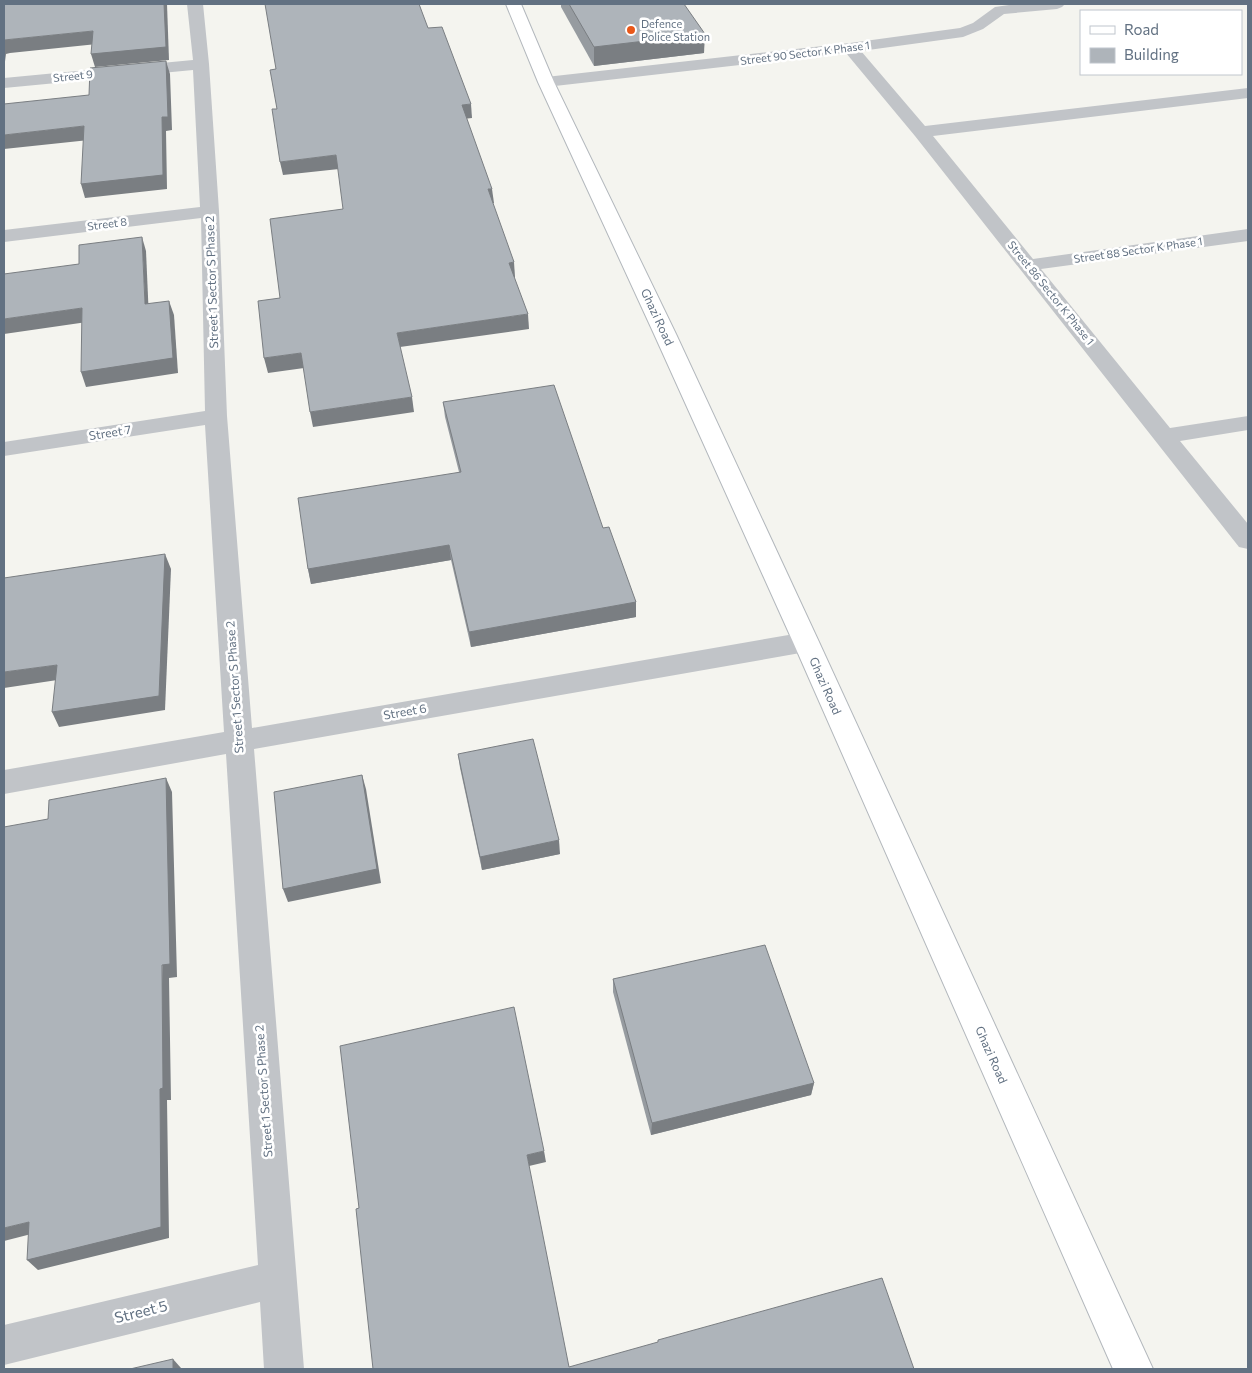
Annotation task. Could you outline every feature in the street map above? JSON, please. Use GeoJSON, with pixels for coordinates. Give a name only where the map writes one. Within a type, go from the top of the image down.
{"type":"FeatureCollection","features":[{"type":"Feature","properties":{"kind":"main road","name":"Ghazi Road"},"geometry":{"type":"LineString","coordinates":[[513,4],[546,82],[665,334],[806,642],[1133,1369]]}},
{"type":"Feature","properties":{"kind":"street","name":"Street 1 Sector S Phase 2"},"geometry":{"type":"LineString","coordinates":[[195,4],[201,64],[210,211],[216,416],[284,1369]]}},
{"type":"Feature","properties":{"kind":"street","name":"Street 90 Sector K Phase 1"},"geometry":{"type":"LineString","coordinates":[[546,82],[850,48],[963,32],[978,26],[997,7],[1057,4]]}},
{"type":"Feature","properties":{"kind":"street","name":"Street 86 Sector K Phase 1"},"geometry":{"type":"LineString","coordinates":[[850,48],[921,132],[1248,541]]}},
{"type":"Feature","properties":{"kind":"street","name":"Street 9"},"geometry":{"type":"LineString","coordinates":[[4,83],[201,64]]}},
{"type":"Feature","properties":{"kind":"street"},"geometry":{"type":"LineString","coordinates":[[921,132],[1248,93]]}},
{"type":"Feature","properties":{"kind":"street","name":"Street 8"},"geometry":{"type":"LineString","coordinates":[[4,236],[210,211]]}},
{"type":"Feature","properties":{"kind":"street","name":"Street 88 Sector K Phase 1"},"geometry":{"type":"LineString","coordinates":[[1028,265],[1248,235]]}},
{"type":"Feature","properties":{"kind":"street","name":"Street 7"},"geometry":{"type":"LineString","coordinates":[[4,449],[216,416]]}},
{"type":"Feature","properties":{"kind":"street"},"geometry":{"type":"LineString","coordinates":[[1165,436],[1248,423]]}},
{"type":"Feature","properties":{"kind":"street","name":"Street 6"},"geometry":{"type":"LineString","coordinates":[[4,782],[806,642]]}},
{"type":"Feature","properties":{"kind":"street","name":"Street 5"},"geometry":{"type":"LineString","coordinates":[[4,1345],[277,1279]]}},
{"type":"Feature","properties":{"kind":"building"},"geometry":{"type":"Polygon","coordinates":[[[4,4],[164,4],[166,47],[91,54],[93,31],[4,40],[4,4]]]}},
{"type":"Feature","properties":{"kind":"building"},"geometry":{"type":"Polygon","coordinates":[[[265,4],[419,4],[428,28],[442,27],[471,104],[462,105],[492,189],[488,189],[514,262],[509,263],[528,314],[397,333],[412,397],[310,412],[301,353],[264,358],[258,301],[280,298],[270,219],[343,209],[336,155],[280,162],[272,109],[277,109],[270,70],[276,69],[265,4]]]}},
{"type":"Feature","properties":{"kind":"building","name":"Defence Police Station"},"geometry":{"type":"Polygon","coordinates":[[[569,4],[684,4],[705,34],[594,47],[569,4]]]}},
{"type":"Feature","properties":{"kind":"building"},"geometry":{"type":"Polygon","coordinates":[[[166,61],[168,117],[162,117],[163,175],[81,184],[84,126],[4,135],[4,104],[89,95],[90,68],[166,61]]]}},
{"type":"Feature","properties":{"kind":"building"},"geometry":{"type":"Polygon","coordinates":[[[142,237],[145,304],[169,301],[173,358],[81,372],[82,308],[4,319],[4,274],[79,264],[79,245],[142,237]]]}},
{"type":"Feature","properties":{"kind":"building"},"geometry":{"type":"Polygon","coordinates":[[[554,385],[603,528],[609,527],[636,602],[469,632],[449,545],[308,569],[298,498],[461,472],[443,402],[554,385]]]}},
{"type":"Feature","properties":{"kind":"building"},"geometry":{"type":"Polygon","coordinates":[[[165,554],[159,696],[52,712],[57,665],[4,672],[4,578],[165,554]]]}},
{"type":"Feature","properties":{"kind":"building"},"geometry":{"type":"Polygon","coordinates":[[[533,739],[559,840],[480,857],[458,754],[533,739]]]}},
{"type":"Feature","properties":{"kind":"building"},"geometry":{"type":"Polygon","coordinates":[[[362,775],[377,869],[283,889],[274,792],[362,775]]]}},
{"type":"Feature","properties":{"kind":"building"},"geometry":{"type":"Polygon","coordinates":[[[166,778],[170,964],[162,965],[163,1088],[160,1089],[161,1227],[27,1260],[29,1222],[4,1228],[4,827],[48,819],[49,800],[166,778]]]}},
{"type":"Feature","properties":{"kind":"building"},"geometry":{"type":"Polygon","coordinates":[[[765,945],[814,1083],[652,1123],[613,979],[765,945]]]}},
{"type":"Feature","properties":{"kind":"building"},"geometry":{"type":"Polygon","coordinates":[[[514,1007],[544,1151],[527,1155],[569,1367],[658,1342],[658,1340],[882,1278],[914,1369],[373,1369],[356,1209],[359,1208],[340,1046],[514,1007]]]}},
{"type":"Feature","properties":{"kind":"building"},"geometry":{"type":"Polygon","coordinates":[[[173,1359],[173,1369],[130,1369],[173,1359]]]}},
{"type":"Feature","properties":{"kind":"place","name":"Defence Police Station"},"geometry":{"type":"Point","coordinates":[631,30]}}]}
